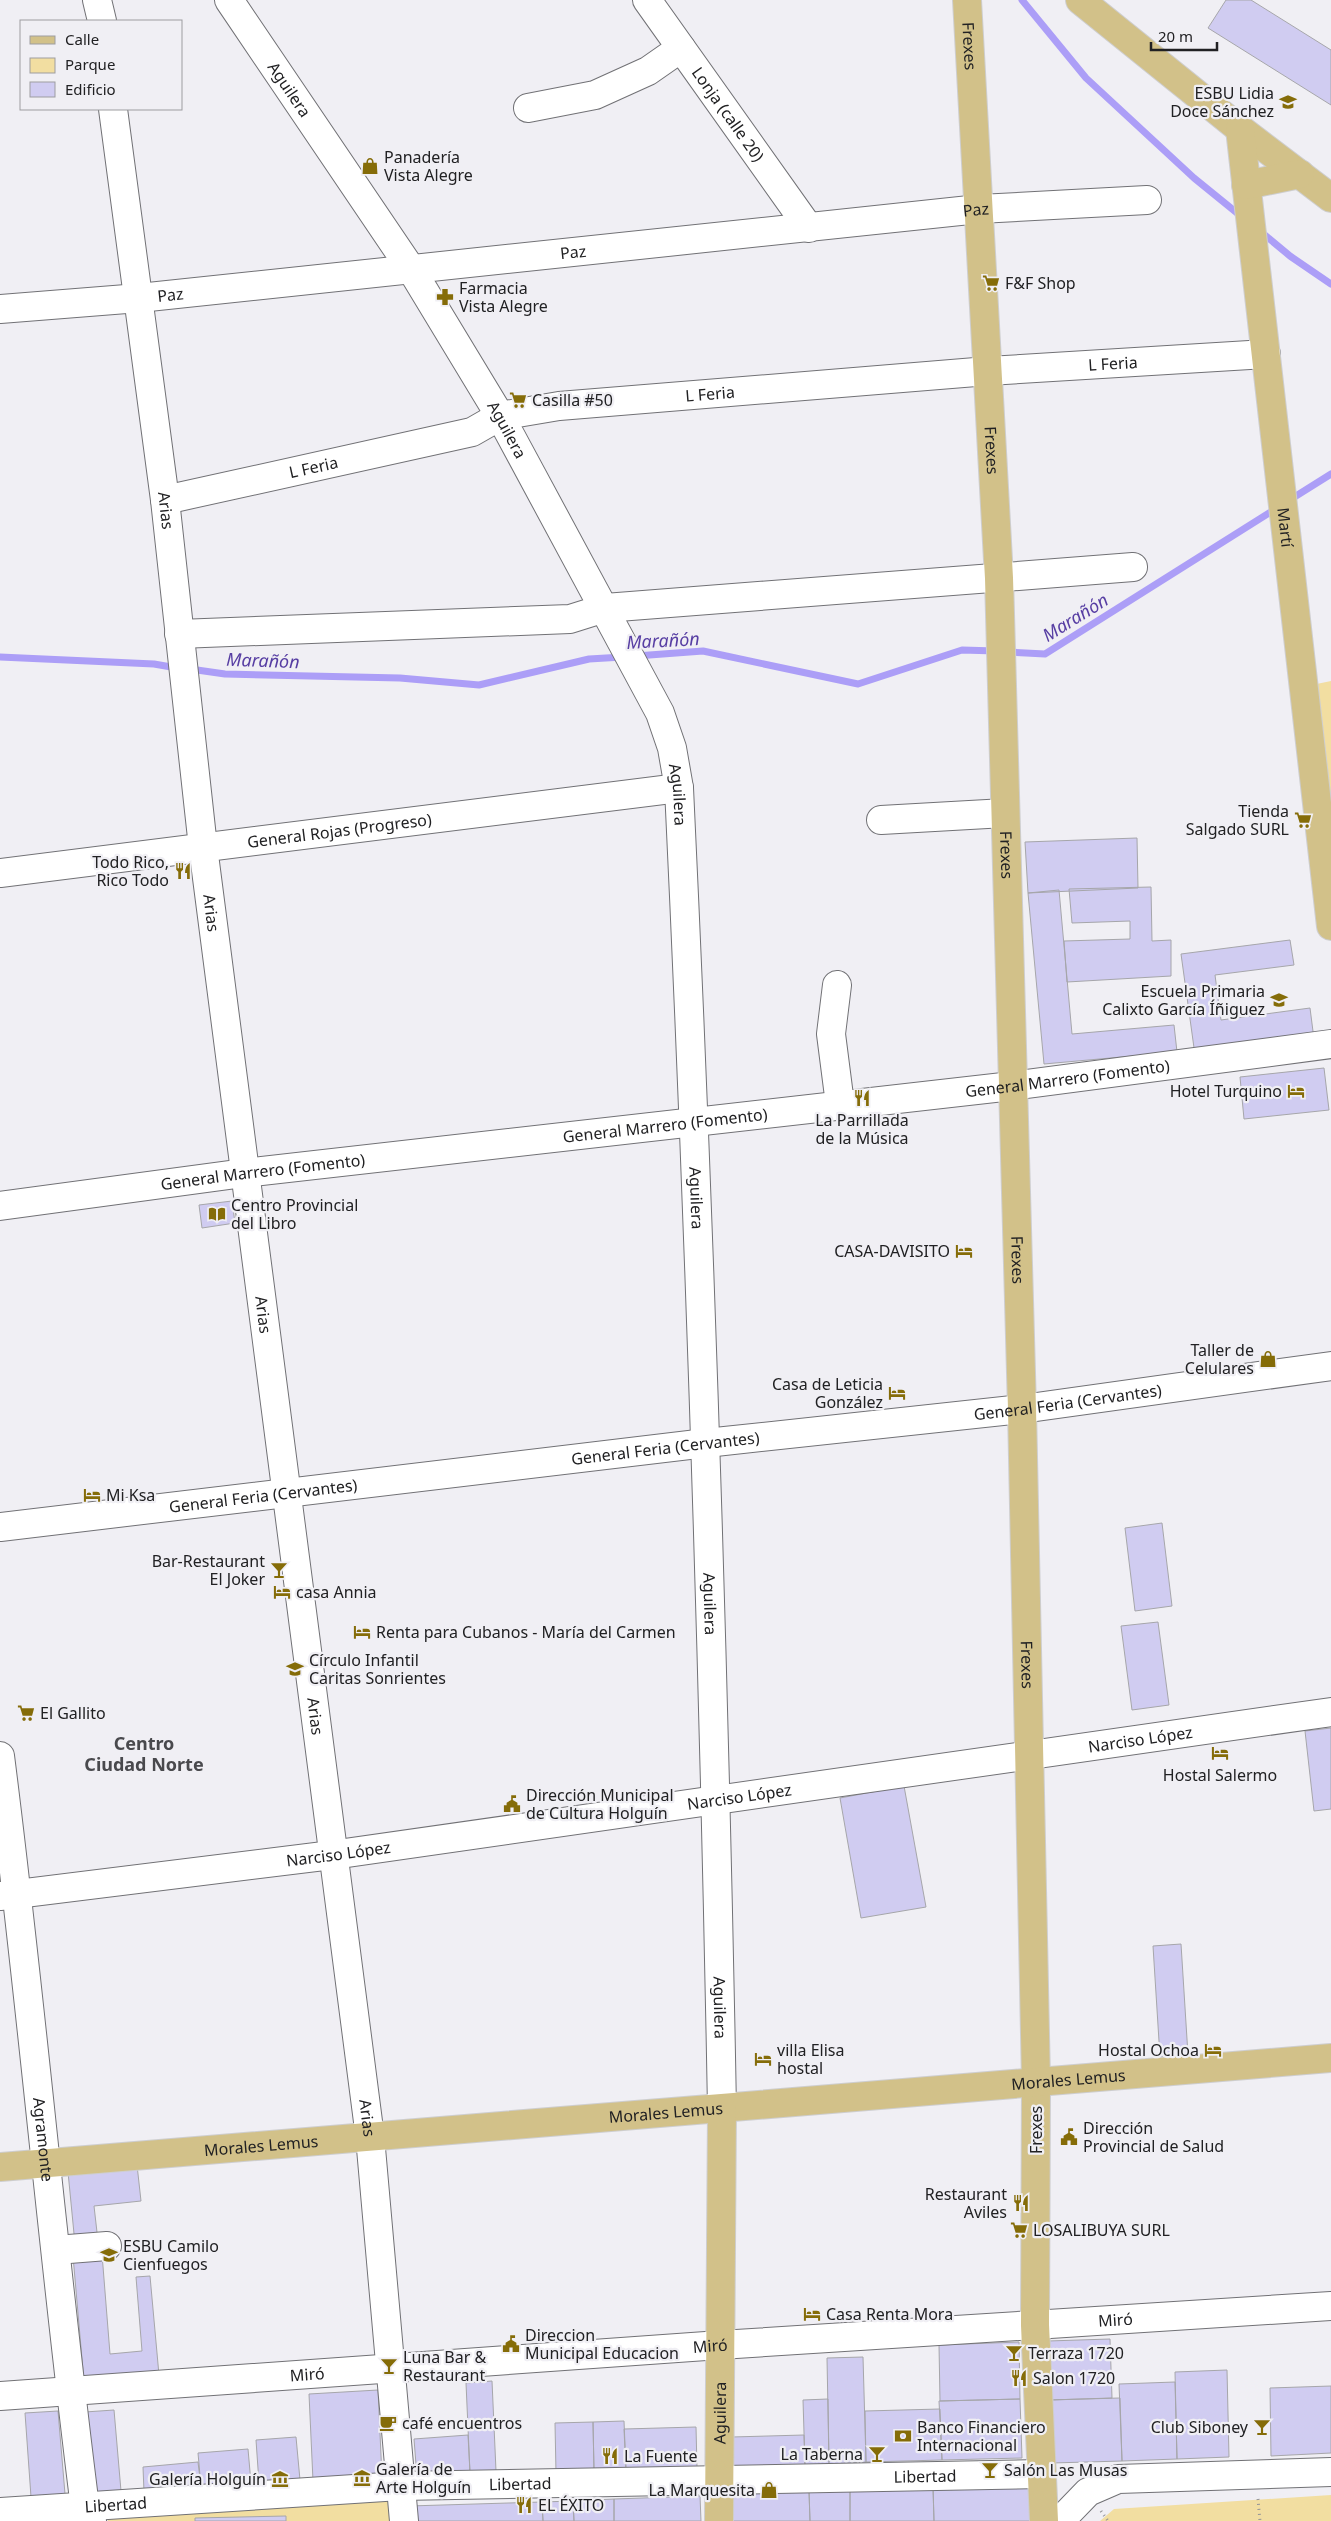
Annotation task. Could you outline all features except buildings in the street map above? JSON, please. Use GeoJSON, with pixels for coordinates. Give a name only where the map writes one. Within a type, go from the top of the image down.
{"type":"FeatureCollection","features":[{"type":"Feature","properties":{"kind":"main road","name":"Frexes"},"geometry":{"type":"LineString","coordinates":[[967,0],[1000,620],[1022,1409],[1036,2082],[1035,2324],[1044,2521]]}},
{"type":"Feature","properties":{"kind":"main road"},"geometry":{"type":"LineString","coordinates":[[1080,0],[1240,130],[1331,198]]}},
{"type":"Feature","properties":{"kind":"main road","name":"Martí"},"geometry":{"type":"LineString","coordinates":[[1240,130],[1287,537],[1327,846],[1331,926]]}},
{"type":"Feature","properties":{"kind":"main road"},"geometry":{"type":"LineString","coordinates":[[1247,188],[1300,174]]}},
{"type":"Feature","properties":{"kind":"main road","name":"Morales Lemus"},"geometry":{"type":"LineString","coordinates":[[0,2167],[1331,2058]]}},
{"type":"Feature","properties":{"kind":"main road","name":"Aguilera"},"geometry":{"type":"LineString","coordinates":[[719,2521],[722,2109]]}},
{"type":"Feature","properties":{"kind":"street","name":"Aguilera"},"geometry":{"type":"LineString","coordinates":[[229,0],[411,269],[500,416],[660,713],[672,748],[679,788],[706,1443],[722,2109]]}},
{"type":"Feature","properties":{"kind":"street","name":"Lonja (calle 20)"},"geometry":{"type":"LineString","coordinates":[[647,0],[809,228]]}},
{"type":"Feature","properties":{"kind":"street"},"geometry":{"type":"LineString","coordinates":[[528,108],[596,95],[648,71],[681,48]]}},
{"type":"Feature","properties":{"kind":"street","name":"Arias"},"geometry":{"type":"LineString","coordinates":[[113,110],[165,500],[203,847],[244,1173],[370,2136],[404,2521]]}},
{"type":"Feature","properties":{"kind":"street","name":"Paz"},"geometry":{"type":"LineString","coordinates":[[0,309],[139,298],[979,209],[1147,200]]}},
{"type":"Feature","properties":{"kind":"street","name":"L Feria"},"geometry":{"type":"LineString","coordinates":[[165,500],[472,432],[500,416],[560,406],[988,371],[1266,354]]}},
{"type":"Feature","properties":{"kind":"street"},"geometry":{"type":"LineString","coordinates":[[180,641],[570,620],[605,608],[1133,567]]}},
{"type":"Feature","properties":{"kind":"street","name":"General Rojas (Progreso)"},"geometry":{"type":"LineString","coordinates":[[0,873],[679,788]]}},
{"type":"Feature","properties":{"kind":"street"},"geometry":{"type":"LineString","coordinates":[[881,820],[1005,813]]}},
{"type":"Feature","properties":{"kind":"street"},"geometry":{"type":"LineString","coordinates":[[836,985],[831,1034],[840,1104]]}},
{"type":"Feature","properties":{"kind":"street","name":"General Marrero (Fomento)"},"geometry":{"type":"LineString","coordinates":[[0,1206],[244,1173],[1012,1086],[1331,1044]]}},
{"type":"Feature","properties":{"kind":"street","name":"General Feria (Cervantes)"},"geometry":{"type":"LineString","coordinates":[[0,1527],[706,1443],[1022,1409],[1331,1366]]}},
{"type":"Feature","properties":{"kind":"street","name":"Narciso López"},"geometry":{"type":"LineString","coordinates":[[9,1895],[332,1855],[1331,1712]]}},
{"type":"Feature","properties":{"kind":"street","name":"Agramonte"},"geometry":{"type":"LineString","coordinates":[[0,1756],[9,1895],[47,2163],[70,2390],[89,2514]]}},
{"type":"Feature","properties":{"kind":"street"},"geometry":{"type":"LineString","coordinates":[[56,2250],[107,2246]]}},
{"type":"Feature","properties":{"kind":"street","name":"Miró"},"geometry":{"type":"LineString","coordinates":[[0,2396],[1035,2324],[1331,2306]]}},
{"type":"Feature","properties":{"kind":"street"},"geometry":{"type":"LineString","coordinates":[[1060,2521],[1088,2492],[1118,2479],[1331,2472]]}},
{"type":"Feature","properties":{"kind":"street","name":"Libertad"},"geometry":{"type":"LineString","coordinates":[[0,2512],[89,2514],[400,2486],[1041,2474]]}},
{"type":"Feature","properties":{"kind":"green space"},"geometry":{"type":"Polygon","coordinates":[[[1331,681],[1331,825],[1307,686],[1331,681]]]}},
{"type":"Feature","properties":{"kind":"green space"},"geometry":{"type":"Polygon","coordinates":[[[1331,2495],[1331,2521],[1100,2521],[1114,2509],[1331,2495]]]}},
{"type":"Feature","properties":{"kind":"green space"},"geometry":{"type":"Polygon","coordinates":[[[393,2497],[395,2521],[108,2521],[108,2513],[393,2497]]]}},
{"type":"Feature","properties":{"kind":"waterway"},"geometry":{"type":"LineString","coordinates":[[1022,0],[1086,78],[1194,178],[1242,217]]}},
{"type":"Feature","properties":{"kind":"waterway"},"geometry":{"type":"LineString","coordinates":[[1260,231],[1290,256],[1331,284]]}},
{"type":"Feature","properties":{"kind":"waterway","name":"Marañón"},"geometry":{"type":"LineString","coordinates":[[1288,501],[1331,474]]}},
{"type":"Feature","properties":{"kind":"waterway","name":"Marañón"},"geometry":{"type":"LineString","coordinates":[[1007,652],[1045,654],[1277,508]]}},
{"type":"Feature","properties":{"kind":"waterway","name":"Marañón"},"geometry":{"type":"LineString","coordinates":[[636,656],[703,651],[858,684],[962,650],[996,651]]}},
{"type":"Feature","properties":{"kind":"waterway","name":"Marañón"},"geometry":{"type":"LineString","coordinates":[[0,657],[154,664],[177,668]]}},
{"type":"Feature","properties":{"kind":"waterway","name":"Marañón"},"geometry":{"type":"LineString","coordinates":[[190,669],[225,674],[400,678],[479,685],[589,659],[623,657]]}},
{"type":"Feature","properties":{"kind":"place","name":"ESBU Lidia Doce Sánchez"},"geometry":{"type":"Point","coordinates":[1288,102]}},
{"type":"Feature","properties":{"kind":"place","name":"Panadería Vista Alegre"},"geometry":{"type":"Point","coordinates":[370,166]}},
{"type":"Feature","properties":{"kind":"place","name":"F&F Shop"},"geometry":{"type":"Point","coordinates":[991,283]}},
{"type":"Feature","properties":{"kind":"place","name":"Farmacia Vista Alegre"},"geometry":{"type":"Point","coordinates":[445,297]}},
{"type":"Feature","properties":{"kind":"place","name":"Casilla #50"},"geometry":{"type":"Point","coordinates":[518,400]}},
{"type":"Feature","properties":{"kind":"place","name":"Tienda Salgado SURL"},"geometry":{"type":"Point","coordinates":[1303,820]}},
{"type":"Feature","properties":{"kind":"place","name":"Todo Rico, Rico Todo"},"geometry":{"type":"Point","coordinates":[183,871]}},
{"type":"Feature","properties":{"kind":"place","name":"Escuela Primaria Calixto García Íñiguez"},"geometry":{"type":"Point","coordinates":[1279,1000]}},
{"type":"Feature","properties":{"kind":"place","name":"Hotel Turquino"},"geometry":{"type":"Point","coordinates":[1296,1091]}},
{"type":"Feature","properties":{"kind":"place","name":"La Parrillada de la Música"},"geometry":{"type":"Point","coordinates":[862,1098]}},
{"type":"Feature","properties":{"kind":"place","name":"Centro Provincial del Libro"},"geometry":{"type":"Point","coordinates":[217,1214]}},
{"type":"Feature","properties":{"kind":"place","name":"CASA-DAVISITO"},"geometry":{"type":"Point","coordinates":[964,1251]}},
{"type":"Feature","properties":{"kind":"place","name":"Taller de Celulares"},"geometry":{"type":"Point","coordinates":[1268,1359]}},
{"type":"Feature","properties":{"kind":"place","name":"Casa de Leticia González"},"geometry":{"type":"Point","coordinates":[897,1393]}},
{"type":"Feature","properties":{"kind":"place","name":"Mi Ksa"},"geometry":{"type":"Point","coordinates":[92,1495]}},
{"type":"Feature","properties":{"kind":"place","name":"Bar-Restaurant El Joker"},"geometry":{"type":"Point","coordinates":[279,1570]}},
{"type":"Feature","properties":{"kind":"place","name":"casa Annia"},"geometry":{"type":"Point","coordinates":[282,1592]}},
{"type":"Feature","properties":{"kind":"place","name":"Renta para Cubanos - María del Carmen"},"geometry":{"type":"Point","coordinates":[362,1632]}},
{"type":"Feature","properties":{"kind":"place","name":"Círculo Infantil Caritas Sonrientes"},"geometry":{"type":"Point","coordinates":[295,1669]}},
{"type":"Feature","properties":{"kind":"place","name":"El Gallito"},"geometry":{"type":"Point","coordinates":[26,1713]}},
{"type":"Feature","properties":{"kind":"place","name":"Hostal Salermo"},"geometry":{"type":"Point","coordinates":[1220,1753]}},
{"type":"Feature","properties":{"kind":"place","name":"Dirección Municipal de Cultura Holguín"},"geometry":{"type":"Point","coordinates":[512,1804]}},
{"type":"Feature","properties":{"kind":"place","name":"Hostal Ochoa"},"geometry":{"type":"Point","coordinates":[1213,2050]}},
{"type":"Feature","properties":{"kind":"place","name":"villa Elisa hostal"},"geometry":{"type":"Point","coordinates":[763,2059]}},
{"type":"Feature","properties":{"kind":"place","name":"Dirección Provincial de Salud"},"geometry":{"type":"Point","coordinates":[1069,2137]}},
{"type":"Feature","properties":{"kind":"place","name":"Restaurant Aviles"},"geometry":{"type":"Point","coordinates":[1021,2203]}},
{"type":"Feature","properties":{"kind":"place","name":"LOSALIBUYA SURL"},"geometry":{"type":"Point","coordinates":[1019,2230]}},
{"type":"Feature","properties":{"kind":"place","name":"ESBU Camilo Cienfuegos"},"geometry":{"type":"Point","coordinates":[109,2255]}},
{"type":"Feature","properties":{"kind":"place","name":"Casa Renta Mora"},"geometry":{"type":"Point","coordinates":[812,2314]}},
{"type":"Feature","properties":{"kind":"place","name":"Direccion Municipal Educacion"},"geometry":{"type":"Point","coordinates":[511,2344]}},
{"type":"Feature","properties":{"kind":"place","name":"Terraza 1720"},"geometry":{"type":"Point","coordinates":[1014,2353]}},
{"type":"Feature","properties":{"kind":"place","name":"Luna Bar & Restaurant"},"geometry":{"type":"Point","coordinates":[389,2366]}},
{"type":"Feature","properties":{"kind":"place","name":"Salon 1720"},"geometry":{"type":"Point","coordinates":[1019,2378]}},
{"type":"Feature","properties":{"kind":"place","name":"café encuentros"},"geometry":{"type":"Point","coordinates":[388,2423]}},
{"type":"Feature","properties":{"kind":"place","name":"Club Siboney"},"geometry":{"type":"Point","coordinates":[1262,2427]}},
{"type":"Feature","properties":{"kind":"place","name":"Banco Financiero Internacional"},"geometry":{"type":"Point","coordinates":[903,2436]}},
{"type":"Feature","properties":{"kind":"place","name":"La Taberna"},"geometry":{"type":"Point","coordinates":[877,2454]}},
{"type":"Feature","properties":{"kind":"place","name":"La Fuente"},"geometry":{"type":"Point","coordinates":[610,2456]}},
{"type":"Feature","properties":{"kind":"place","name":"Salón Las Musas"},"geometry":{"type":"Point","coordinates":[990,2470]}},
{"type":"Feature","properties":{"kind":"place","name":"Galería de Arte Holguín"},"geometry":{"type":"Point","coordinates":[362,2478]}},
{"type":"Feature","properties":{"kind":"place","name":"Galería Holguín"},"geometry":{"type":"Point","coordinates":[280,2479]}},
{"type":"Feature","properties":{"kind":"place","name":"La Marquesita"},"geometry":{"type":"Point","coordinates":[769,2490]}},
{"type":"Feature","properties":{"kind":"place","name":"EL ÉXITO"},"geometry":{"type":"Point","coordinates":[524,2505]}},
{"type":"Feature","properties":{"kind":"district","name":"Centro Ciudad Norte"},"geometry":{"type":"Point","coordinates":[144,1754]}}]}
